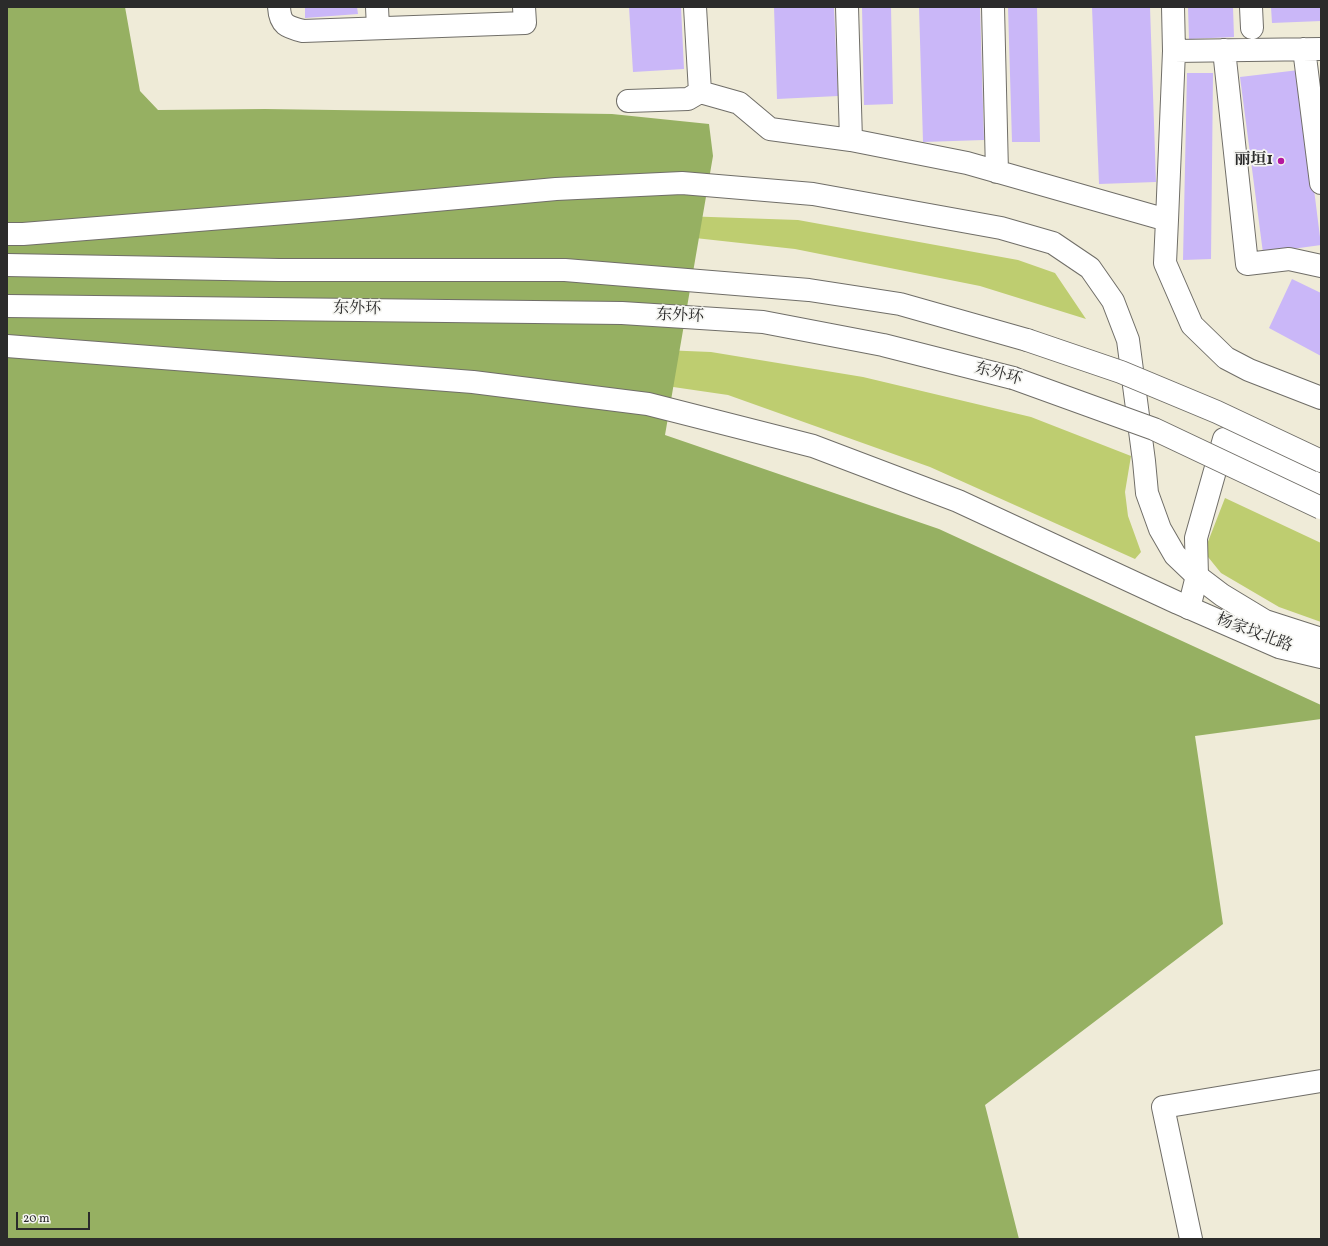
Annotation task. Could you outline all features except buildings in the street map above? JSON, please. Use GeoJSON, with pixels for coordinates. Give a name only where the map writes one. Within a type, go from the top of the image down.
{"type":"FeatureCollection","features":[{"type":"Feature","properties":{"kind":"main road"},"geometry":{"type":"LineString","coordinates":[[279,7],[279,17],[288,27],[303,31],[378,18],[525,23],[524,7]]}},
{"type":"Feature","properties":{"kind":"main road"},"geometry":{"type":"LineString","coordinates":[[695,7],[700,92]]}},
{"type":"Feature","properties":{"kind":"main road"},"geometry":{"type":"LineString","coordinates":[[847,7],[851,140]]}},
{"type":"Feature","properties":{"kind":"main road"},"geometry":{"type":"LineString","coordinates":[[993,7],[997,172]]}},
{"type":"Feature","properties":{"kind":"main road"},"geometry":{"type":"LineString","coordinates":[[1173,7],[1174,51],[1165,263],[1192,325],[1226,358],[1249,370],[1321,398]]}},
{"type":"Feature","properties":{"kind":"main road"},"geometry":{"type":"LineString","coordinates":[[1174,51],[1313,49],[1321,183]]}},
{"type":"Feature","properties":{"kind":"main road"},"geometry":{"type":"LineString","coordinates":[[1224,50],[1246,264],[1289,259],[1321,266]]}},
{"type":"Feature","properties":{"kind":"main road"},"geometry":{"type":"LineString","coordinates":[[628,101],[688,99],[700,92],[739,103],[770,129],[851,140],[967,163],[1167,220]]}},
{"type":"Feature","properties":{"kind":"main road","name":"杨家坟北路"},"geometry":{"type":"LineString","coordinates":[[7,234],[39,233],[340,209],[556,189],[682,183],[813,194],[1001,228],[1053,244],[1084,264],[1090,268],[1113,301],[1128,340],[1147,493],[1160,529],[1175,555],[1197,576],[1222,595],[1266,621],[1321,638]]}},
{"type":"Feature","properties":{"kind":"main road"},"geometry":{"type":"LineString","coordinates":[[7,265],[279,270],[565,270],[809,290],[900,304],[1027,340],[1121,372],[1217,412],[1321,461]]}},
{"type":"Feature","properties":{"kind":"main road","name":"东外环"},"geometry":{"type":"LineString","coordinates":[[7,306],[622,314],[763,322],[883,345],[1013,378],[1154,428],[1321,508]]}},
{"type":"Feature","properties":{"kind":"main road","name":"杨家坟北路"},"geometry":{"type":"LineString","coordinates":[[7,346],[473,382],[648,404],[813,446],[951,498],[1189,608],[1279,647],[1321,657]]}},
{"type":"Feature","properties":{"kind":"main road"},"geometry":{"type":"LineString","coordinates":[[1189,608],[1197,576],[1196,538],[1224,439],[1321,486]]}},
{"type":"Feature","properties":{"kind":"main road"},"geometry":{"type":"LineString","coordinates":[[1191,1239],[1163,1107],[1321,1081]]}},
{"type":"Feature","properties":{"kind":"green space"},"geometry":{"type":"Polygon","coordinates":[[[7,7],[125,7],[140,91],[158,110],[265,109],[612,114],[709,124],[713,156],[665,435],[939,529],[1321,705],[1321,719],[1195,736],[1223,924],[985,1105],[1019,1239],[7,1239],[7,7]]]}},
{"type":"Feature","properties":{"kind":"green space"},"geometry":{"type":"Polygon","coordinates":[[[682,216],[798,220],[1018,260],[1055,273],[1086,319],[980,286],[795,249],[686,237],[682,216]]]}},
{"type":"Feature","properties":{"kind":"green space"},"geometry":{"type":"Polygon","coordinates":[[[517,344],[711,352],[863,377],[1031,417],[1131,456],[1125,492],[1128,516],[1141,552],[1135,559],[930,467],[728,395],[543,368],[517,344]]]}},
{"type":"Feature","properties":{"kind":"green space"},"geometry":{"type":"Polygon","coordinates":[[[1225,498],[1321,543],[1321,622],[1279,607],[1221,573],[1204,552],[1225,498]]]}},
{"type":"Feature","properties":{"kind":"place","name":"丽垣1"},"geometry":{"type":"Point","coordinates":[1281,161]}}]}
